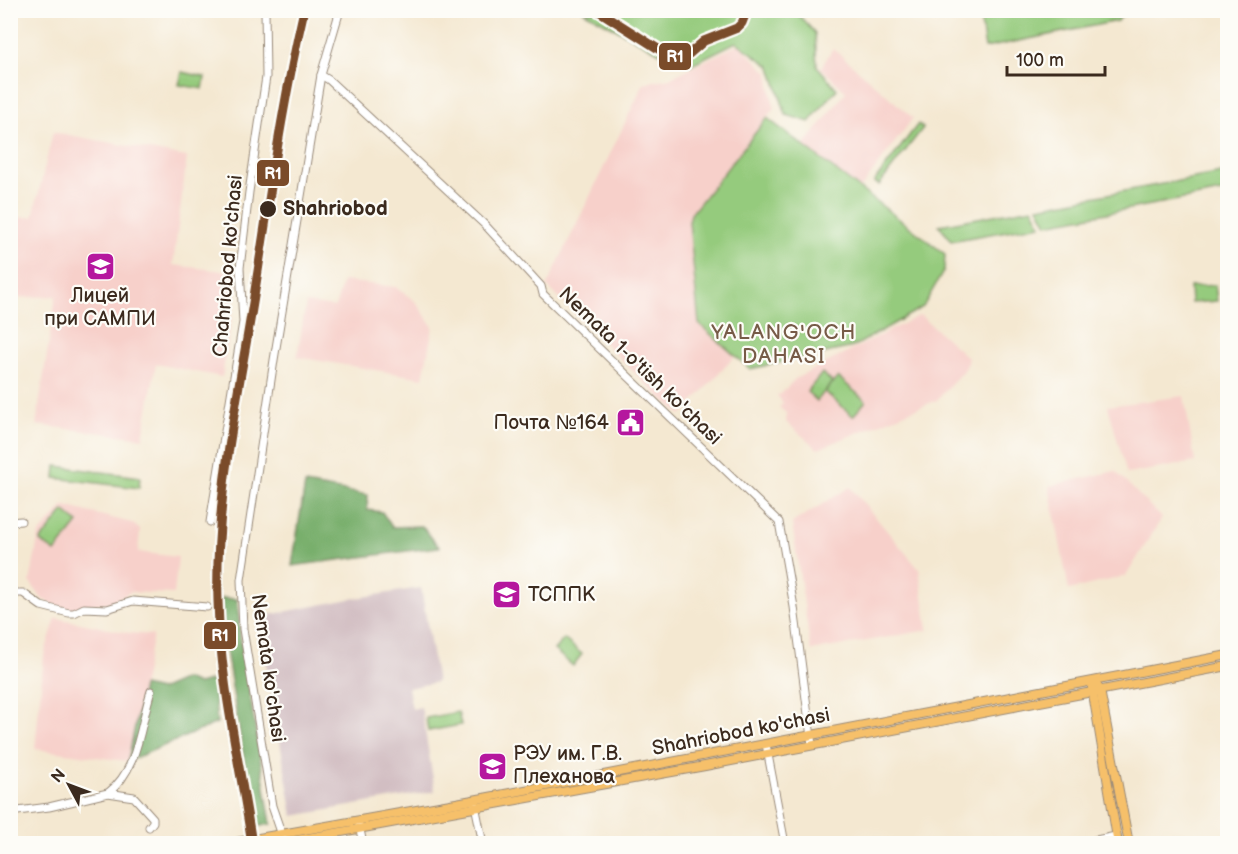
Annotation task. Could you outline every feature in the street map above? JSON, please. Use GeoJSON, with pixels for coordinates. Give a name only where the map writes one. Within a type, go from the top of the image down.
{"type":"FeatureCollection","features":[{"type":"Feature","properties":{"kind":"main road","name":"Shahriobod ko'chasi"},"geometry":{"type":"LineString","coordinates":[[474,804],[810,735],[1227,655]]}},
{"type":"Feature","properties":{"kind":"main road","name":"Shahriobod ko'chasi"},"geometry":{"type":"LineString","coordinates":[[281,843],[359,824],[768,754],[1227,666]]}},
{"type":"Feature","properties":{"kind":"main road"},"geometry":{"type":"LineString","coordinates":[[1092,682],[1096,691],[1129,843]]}},
{"type":"Feature","properties":{"kind":"main road"},"geometry":{"type":"LineString","coordinates":[[1096,691],[1117,840]]}},
{"type":"Feature","properties":{"kind":"main road","name":"Shahriobod ko'chasi"},"geometry":{"type":"LineString","coordinates":[[225,843],[281,832],[359,824]]}},
{"type":"Feature","properties":{"kind":"street","name":"Chahriobod ko'chasi"},"geometry":{"type":"LineString","coordinates":[[210,522],[243,322],[240,268],[266,77],[265,10]]}},
{"type":"Feature","properties":{"kind":"street","name":"Nemata ko'chasi"},"geometry":{"type":"LineString","coordinates":[[281,843],[281,832],[272,806],[242,619],[241,580],[274,360],[321,75],[340,10]]}},
{"type":"Feature","properties":{"kind":"street","name":"Nemata 1-o'tish ko'chasi"},"geometry":{"type":"LineString","coordinates":[[321,75],[486,226],[541,286],[543,294],[779,522],[794,607],[812,745]]}},
{"type":"Feature","properties":{"kind":"street"},"geometry":{"type":"LineString","coordinates":[[10,522],[21,521]]}},
{"type":"Feature","properties":{"kind":"street"},"geometry":{"type":"LineString","coordinates":[[10,593],[23,593],[38,605],[69,613],[84,608],[107,609],[133,601],[207,607]]}},
{"type":"Feature","properties":{"kind":"street"},"geometry":{"type":"LineString","coordinates":[[108,793],[128,770],[151,691]]}},
{"type":"Feature","properties":{"kind":"street"},"geometry":{"type":"LineString","coordinates":[[766,744],[785,843]]}},
{"type":"Feature","properties":{"kind":"street"},"geometry":{"type":"LineString","coordinates":[[10,812],[49,807],[108,793],[134,797],[153,818],[149,827]]}},
{"type":"Feature","properties":{"kind":"street"},"geometry":{"type":"LineString","coordinates":[[474,804],[483,843]]}},
{"type":"Feature","properties":{"kind":"street"},"geometry":{"type":"LineString","coordinates":[[359,824],[363,843]]}},
{"type":"Feature","properties":{"kind":"street"},"geometry":{"type":"LineString","coordinates":[[1076,843],[1117,840]]}},
{"type":"Feature","properties":{"kind":"shaded area"},"geometry":{"type":"Polygon","coordinates":[[[739,44],[768,73],[774,108],[691,214],[699,324],[735,356],[681,415],[648,386],[547,286],[644,83],[670,78],[739,44]]]}},
{"type":"Feature","properties":{"kind":"shaded area"},"geometry":{"type":"Polygon","coordinates":[[[833,48],[913,118],[860,189],[803,147],[846,92],[821,68],[833,48]]]}},
{"type":"Feature","properties":{"kind":"shaded area"},"geometry":{"type":"Polygon","coordinates":[[[53,132],[187,157],[173,265],[239,273],[222,377],[156,364],[143,438],[36,425],[56,296],[11,298],[10,218],[33,217],[53,132]]]}},
{"type":"Feature","properties":{"kind":"shaded area"},"geometry":{"type":"Polygon","coordinates":[[[343,281],[396,287],[416,302],[433,327],[423,378],[297,357],[306,303],[335,307],[343,281]]]}},
{"type":"Feature","properties":{"kind":"shaded area"},"geometry":{"type":"Polygon","coordinates":[[[920,315],[968,358],[966,367],[937,400],[818,449],[786,422],[787,414],[779,407],[783,404],[777,395],[781,394],[795,379],[920,315]]]}},
{"type":"Feature","properties":{"kind":"shaded area"},"geometry":{"type":"Polygon","coordinates":[[[1184,396],[1195,462],[1127,474],[1108,406],[1184,396]]]}},
{"type":"Feature","properties":{"kind":"shaded area"},"geometry":{"type":"Polygon","coordinates":[[[1115,471],[1162,518],[1126,576],[1069,590],[1049,486],[1115,471]]]}},
{"type":"Feature","properties":{"kind":"shaded area"},"geometry":{"type":"Polygon","coordinates":[[[850,487],[919,569],[928,630],[811,651],[792,523],[850,487]]]}},
{"type":"Feature","properties":{"kind":"shaded area"},"geometry":{"type":"Polygon","coordinates":[[[64,506],[132,523],[140,530],[138,552],[178,557],[174,594],[130,592],[111,603],[89,605],[66,611],[42,599],[30,582],[39,534],[64,506]]]}},
{"type":"Feature","properties":{"kind":"shaded area"},"geometry":{"type":"Polygon","coordinates":[[[421,588],[437,682],[408,688],[412,709],[421,707],[435,791],[293,816],[258,617],[421,588]]]}},
{"type":"Feature","properties":{"kind":"shaded area"},"geometry":{"type":"Polygon","coordinates":[[[56,618],[129,633],[153,635],[127,761],[35,749],[44,655],[56,618]]]}},
{"type":"Feature","properties":{"kind":"green space"},"geometry":{"type":"Polygon","coordinates":[[[979,10],[1127,11],[1117,21],[985,48],[979,10]]]}},
{"type":"Feature","properties":{"kind":"green space"},"geometry":{"type":"Polygon","coordinates":[[[583,11],[795,11],[815,33],[817,66],[837,89],[809,122],[786,115],[771,67],[736,42],[690,65],[675,61],[583,11]]]}},
{"type":"Feature","properties":{"kind":"green space"},"geometry":{"type":"Polygon","coordinates":[[[182,72],[205,77],[203,89],[179,85],[182,72]]]}},
{"type":"Feature","properties":{"kind":"green space"},"geometry":{"type":"Polygon","coordinates":[[[767,118],[945,254],[944,270],[923,307],[853,347],[750,369],[699,324],[689,222],[691,214],[767,118]]]}},
{"type":"Feature","properties":{"kind":"green space"},"geometry":{"type":"Polygon","coordinates":[[[918,124],[923,128],[879,185],[874,182],[918,124]]]}},
{"type":"Feature","properties":{"kind":"green space"},"geometry":{"type":"Polygon","coordinates":[[[1227,172],[1227,191],[1047,224],[1038,207],[1227,172]]]}},
{"type":"Feature","properties":{"kind":"green space"},"geometry":{"type":"Polygon","coordinates":[[[1032,208],[1041,225],[951,241],[939,225],[1032,208]]]}},
{"type":"Feature","properties":{"kind":"green space"},"geometry":{"type":"Polygon","coordinates":[[[1215,285],[1217,301],[1191,303],[1190,287],[1215,285]]]}},
{"type":"Feature","properties":{"kind":"green space"},"geometry":{"type":"Polygon","coordinates":[[[822,373],[832,382],[817,401],[807,392],[822,373]]]}},
{"type":"Feature","properties":{"kind":"green space"},"geometry":{"type":"Polygon","coordinates":[[[838,377],[866,401],[853,416],[825,392],[838,377]]]}},
{"type":"Feature","properties":{"kind":"green space"},"geometry":{"type":"Polygon","coordinates":[[[56,466],[140,477],[139,488],[55,478],[56,466]]]}},
{"type":"Feature","properties":{"kind":"green space"},"geometry":{"type":"Polygon","coordinates":[[[305,484],[368,495],[367,510],[382,512],[392,527],[422,526],[439,547],[292,566],[305,484]]]}},
{"type":"Feature","properties":{"kind":"green space"},"geometry":{"type":"Polygon","coordinates":[[[64,511],[78,523],[55,552],[40,541],[64,511]]]}},
{"type":"Feature","properties":{"kind":"green space"},"geometry":{"type":"Polygon","coordinates":[[[221,598],[237,599],[241,642],[271,824],[255,827],[225,644],[221,598]]]}},
{"type":"Feature","properties":{"kind":"green space"},"geometry":{"type":"Polygon","coordinates":[[[564,639],[582,654],[573,666],[554,650],[564,639]]]}},
{"type":"Feature","properties":{"kind":"green space"},"geometry":{"type":"Polygon","coordinates":[[[185,679],[198,684],[213,680],[217,723],[128,761],[143,686],[160,690],[185,679]]]}},
{"type":"Feature","properties":{"kind":"green space"},"geometry":{"type":"Polygon","coordinates":[[[458,712],[461,725],[428,731],[426,718],[458,712]]]}},
{"type":"Feature","properties":{"kind":"transit line","name":"R1"},"geometry":{"type":"LineString","coordinates":[[252,844],[222,662],[218,601],[220,528],[233,418],[288,85],[304,10]]}},
{"type":"Feature","properties":{"kind":"transit line","name":"R1"},"geometry":{"type":"LineString","coordinates":[[597,10],[663,52],[680,58],[689,54],[704,41],[737,28],[742,23],[747,10]]}},
{"type":"Feature","properties":{"kind":"place","name":"Shahriobod"},"geometry":{"type":"Point","coordinates":[268,209]}},
{"type":"Feature","properties":{"kind":"place","name":"Лицей при САМПИ"},"geometry":{"type":"Point","coordinates":[100,266]}},
{"type":"Feature","properties":{"kind":"place","name":"Почта №164"},"geometry":{"type":"Point","coordinates":[630,423]}},
{"type":"Feature","properties":{"kind":"place","name":"ТСППК"},"geometry":{"type":"Point","coordinates":[507,595]}},
{"type":"Feature","properties":{"kind":"place","name":"РЭУ им. Г.В. Плеханова"},"geometry":{"type":"Point","coordinates":[492,766]}},
{"type":"Feature","properties":{"kind":"district","name":"YALANG'OCH DAHASI"},"geometry":{"type":"Point","coordinates":[784,344]}}]}
